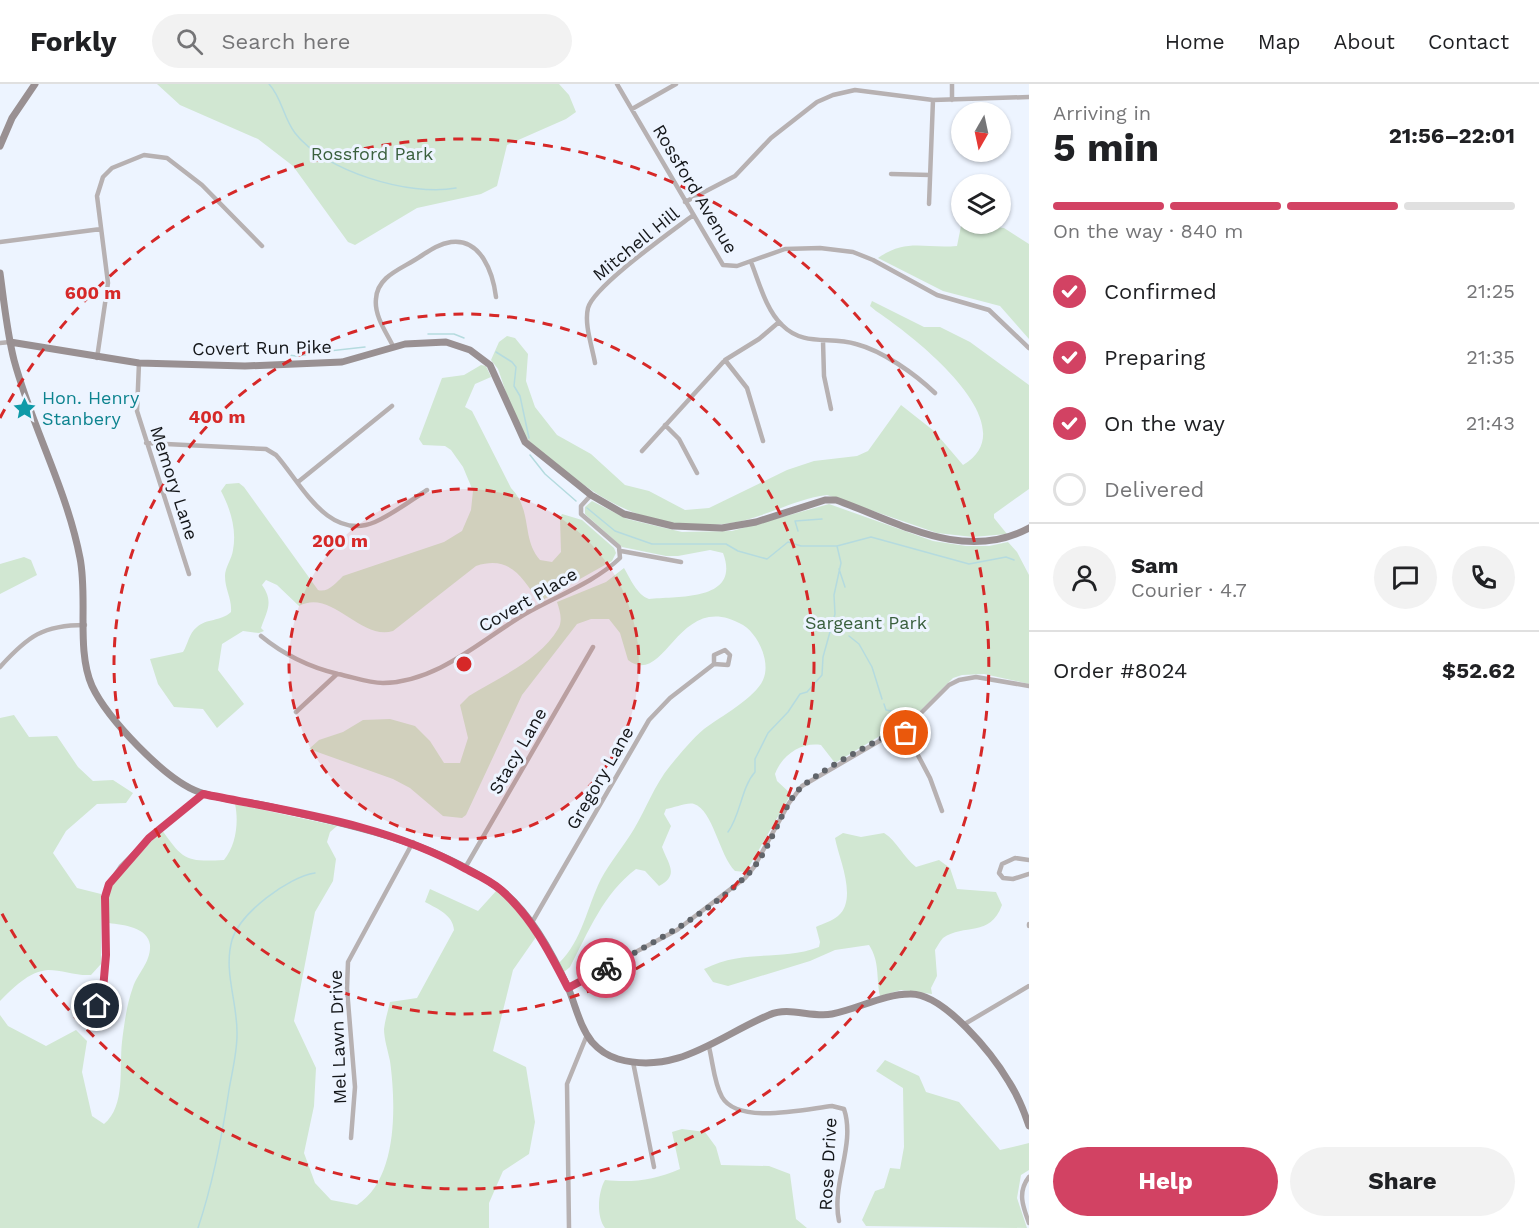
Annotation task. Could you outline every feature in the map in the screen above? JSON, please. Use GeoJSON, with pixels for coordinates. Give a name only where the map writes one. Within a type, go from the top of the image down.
{"type":"FeatureCollection","features":[{"type":"Feature","properties":{"kind":"street"},"geometry":{"type":"LineString","coordinates":[[0,146],[2,135],[12,117],[35,84]]}},
{"type":"Feature","properties":{"kind":"street","name":"Rossford Avenue"},"geometry":{"type":"LineString","coordinates":[[617,84],[720,263],[729,268],[751,262],[779,250],[793,248],[820,248],[852,252],[881,264],[925,290],[989,310],[1029,348]]}},
{"type":"Feature","properties":{"kind":"street"},"geometry":{"type":"LineString","coordinates":[[632,109],[676,84]]}},
{"type":"Feature","properties":{"kind":"street"},"geometry":{"type":"LineString","coordinates":[[952,84],[952,100]]}},
{"type":"Feature","properties":{"kind":"street"},"geometry":{"type":"LineString","coordinates":[[685,202],[735,176],[771,138],[824,98],[855,90],[933,100],[1029,97]]}},
{"type":"Feature","properties":{"kind":"street"},"geometry":{"type":"LineString","coordinates":[[929,204],[933,100]]}},
{"type":"Feature","properties":{"kind":"street"},"geometry":{"type":"LineString","coordinates":[[97,358],[108,289],[97,196],[103,177],[124,162],[153,154],[171,160],[192,176],[262,246]]}},
{"type":"Feature","properties":{"kind":"street"},"geometry":{"type":"LineString","coordinates":[[891,174],[930,175]]}},
{"type":"Feature","properties":{"kind":"street","name":"Mitchell Hill"},"geometry":{"type":"LineString","coordinates":[[595,363],[587,314],[591,300],[618,275],[692,216]]}},
{"type":"Feature","properties":{"kind":"street"},"geometry":{"type":"LineString","coordinates":[[0,242],[101,229]]}},
{"type":"Feature","properties":{"kind":"street"},"geometry":{"type":"LineString","coordinates":[[393,346],[378,314],[377,291],[391,274],[438,246],[460,242],[479,253],[492,275],[496,297]]}},
{"type":"Feature","properties":{"kind":"street"},"geometry":{"type":"LineString","coordinates":[[751,262],[779,322],[802,338],[865,346],[911,374],[935,393]]}},
{"type":"Feature","properties":{"kind":"street"},"geometry":{"type":"LineString","coordinates":[[0,273],[10,342],[20,380],[78,546],[84,581],[88,676],[108,714],[128,736],[176,779],[203,794],[308,816],[413,842],[500,888],[531,924],[568,988],[587,1035],[594,1045],[613,1058],[633,1062],[668,1060],[709,1047],[772,1013],[830,1015],[910,994],[929,998],[963,1025],[1009,1081],[1029,1126]]}},
{"type":"Feature","properties":{"kind":"street"},"geometry":{"type":"LineString","coordinates":[[642,451],[725,360],[759,339],[779,322]]}},
{"type":"Feature","properties":{"kind":"street"},"geometry":{"type":"LineString","coordinates":[[823,341],[824,376],[831,409]]}},
{"type":"Feature","properties":{"kind":"street"},"geometry":{"type":"LineString","coordinates":[[0,343],[10,342]]}},
{"type":"Feature","properties":{"kind":"street","name":"Covert Run Pike"},"geometry":{"type":"LineString","coordinates":[[10,342],[97,358],[139,363],[245,366],[328,364],[393,346],[416,342],[446,342],[462,346],[481,356],[495,373],[522,437],[548,463],[591,495],[624,514],[693,528],[722,528],[756,522],[825,500],[844,503],[921,534],[958,542],[995,540],[1029,528]]}},
{"type":"Feature","properties":{"kind":"street"},"geometry":{"type":"LineString","coordinates":[[725,360],[747,388],[763,441]]}},
{"type":"Feature","properties":{"kind":"street","name":"Memory Lane"},"geometry":{"type":"LineString","coordinates":[[139,363],[137,411],[189,574]]}},
{"type":"Feature","properties":{"kind":"street"},"geometry":{"type":"LineString","coordinates":[[298,482],[392,406]]}},
{"type":"Feature","properties":{"kind":"street"},"geometry":{"type":"LineString","coordinates":[[665,425],[679,439],[697,473]]}},
{"type":"Feature","properties":{"kind":"street"},"geometry":{"type":"LineString","coordinates":[[146,443],[261,448],[276,455],[326,515],[340,524],[353,526],[379,520],[427,490]]}},
{"type":"Feature","properties":{"kind":"street"},"geometry":{"type":"LineString","coordinates":[[591,495],[581,506],[582,514],[621,551],[681,562]]}},
{"type":"Feature","properties":{"kind":"street","name":"Covert Place"},"geometry":{"type":"LineString","coordinates":[[261,636],[287,655],[338,674],[381,683],[435,671],[517,619],[598,575],[620,558],[621,551]]}},
{"type":"Feature","properties":{"kind":"street"},"geometry":{"type":"LineString","coordinates":[[0,667],[46,629],[66,625],[85,625]]}},
{"type":"Feature","properties":{"kind":"street","name":"Stacy Lane"},"geometry":{"type":"LineString","coordinates":[[465,868],[592,647]]}},
{"type":"Feature","properties":{"kind":"street","name":"Gregory Lane"},"geometry":{"type":"LineString","coordinates":[[531,924],[649,720],[670,698],[714,664]]}},
{"type":"Feature","properties":{"kind":"street"},"geometry":{"type":"LineString","coordinates":[[296,712],[338,674]]}},
{"type":"Feature","properties":{"kind":"street"},"geometry":{"type":"LineString","coordinates":[[568,988],[658,941],[693,919],[745,878],[754,867],[789,803],[802,786],[921,716],[940,693],[959,680],[985,678],[1029,686]]}},
{"type":"Feature","properties":{"kind":"street"},"geometry":{"type":"LineString","coordinates":[[903,727],[929,776],[942,812]]}},
{"type":"Feature","properties":{"kind":"street"},"geometry":{"type":"LineString","coordinates":[[102,1001],[106,955],[105,897],[109,884],[149,838],[203,794]]}},
{"type":"Feature","properties":{"kind":"street","name":"Mel Lawn Drive"},"geometry":{"type":"LineString","coordinates":[[351,1138],[355,1095],[347,989],[348,962],[413,842]]}},
{"type":"Feature","properties":{"kind":"street"},"geometry":{"type":"LineString","coordinates":[[1029,860],[1011,859],[1002,864],[999,873],[1003,878],[1009,880],[1029,874]]}},
{"type":"Feature","properties":{"kind":"street"},"geometry":{"type":"LineString","coordinates":[[963,1025],[1029,986]]}},
{"type":"Feature","properties":{"kind":"street"},"geometry":{"type":"LineString","coordinates":[[569,1228],[567,1084],[587,1035]]}},
{"type":"Feature","properties":{"kind":"street","name":"Rose Drive"},"geometry":{"type":"LineString","coordinates":[[709,1047],[720,1093],[731,1107],[760,1114],[832,1106],[844,1110],[846,1135],[837,1190],[839,1221]]}},
{"type":"Feature","properties":{"kind":"street"},"geometry":{"type":"LineString","coordinates":[[633,1062],[654,1167]]}},
{"type":"Feature","properties":{"kind":"street"},"geometry":{"type":"LineString","coordinates":[[1029,1177],[1023,1185],[1022,1204],[1029,1224]]}},
{"type":"Feature","properties":{"kind":"green space","name":"Rossford Park"},"geometry":{"type":"Polygon","coordinates":[[[157,84],[559,84],[569,95],[576,112],[566,119],[507,145],[497,186],[481,194],[417,208],[355,245],[348,242],[293,166],[258,139],[180,105],[157,84]]]}},
{"type":"Feature","properties":{"kind":"green space"},"geometry":{"type":"Polygon","coordinates":[[[1011,232],[1029,244],[1029,339],[1000,306],[943,291],[878,258],[907,246],[957,246],[959,234],[1011,232]]]}},
{"type":"Feature","properties":{"kind":"green space"},"geometry":{"type":"Polygon","coordinates":[[[872,301],[924,327],[940,327],[970,342],[1029,385],[1029,489],[994,514],[994,518],[1007,534],[973,537],[937,533],[827,495],[803,500],[731,523],[681,524],[637,514],[595,493],[528,440],[517,423],[498,369],[491,360],[499,342],[507,336],[515,338],[528,354],[526,381],[535,407],[557,435],[591,454],[625,485],[649,491],[685,510],[709,508],[787,470],[814,461],[857,456],[868,451],[901,405],[934,431],[963,465],[980,448],[983,428],[975,406],[959,383],[938,361],[870,306],[872,301]]]}},
{"type":"Feature","properties":{"kind":"green space"},"geometry":{"type":"Polygon","coordinates":[[[481,365],[486,366],[491,377],[475,384],[465,407],[472,411],[511,488],[518,497],[534,552],[540,560],[552,562],[561,552],[560,518],[562,514],[582,520],[614,548],[616,553],[612,561],[539,602],[514,570],[498,563],[476,566],[393,631],[381,632],[369,629],[323,604],[311,602],[299,606],[277,585],[266,580],[262,585],[269,602],[261,628],[264,631],[259,633],[243,631],[222,644],[218,670],[244,704],[217,728],[203,709],[174,707],[158,684],[150,659],[183,652],[194,629],[231,612],[225,576],[232,553],[234,534],[230,512],[221,491],[226,484],[239,483],[244,487],[318,590],[328,589],[343,576],[444,542],[462,531],[471,510],[473,491],[463,467],[451,450],[445,446],[423,445],[419,439],[442,378],[464,375],[481,365]]]}},
{"type":"Feature","properties":{"kind":"green space","name":"Sargeant Park"},"geometry":{"type":"Polygon","coordinates":[[[592,501],[627,519],[682,532],[732,531],[829,504],[933,541],[966,546],[989,546],[1008,542],[1017,552],[1029,575],[1029,684],[984,674],[962,675],[953,678],[918,713],[835,763],[821,745],[806,746],[793,751],[782,761],[775,774],[777,781],[791,794],[746,872],[735,871],[729,864],[701,808],[694,804],[684,804],[666,809],[664,814],[671,826],[662,847],[671,869],[669,878],[659,886],[645,871],[636,869],[624,879],[606,902],[570,967],[564,972],[559,963],[579,934],[601,879],[634,829],[665,773],[704,729],[753,694],[763,680],[766,666],[762,650],[749,630],[743,625],[721,617],[703,619],[688,627],[653,661],[641,665],[628,660],[620,633],[609,619],[591,619],[577,624],[522,695],[466,815],[462,818],[443,816],[410,788],[393,779],[309,749],[319,740],[343,732],[363,720],[390,719],[415,726],[430,741],[444,763],[460,763],[468,738],[460,705],[469,696],[541,650],[558,629],[560,623],[557,602],[606,582],[624,568],[637,590],[649,599],[704,593],[716,588],[723,580],[726,569],[723,553],[710,550],[666,556],[622,547],[585,514],[585,507],[592,501]]]}},
{"type":"Feature","properties":{"kind":"green space"},"geometry":{"type":"Polygon","coordinates":[[[24,557],[31,560],[37,575],[0,594],[0,564],[24,557]]]}},
{"type":"Feature","properties":{"kind":"green space"},"geometry":{"type":"Polygon","coordinates":[[[14,715],[29,737],[57,736],[78,767],[93,781],[113,780],[133,793],[126,803],[97,804],[66,831],[53,853],[77,888],[101,894],[101,964],[91,975],[41,971],[21,981],[0,1001],[0,718],[14,715]]]}},
{"type":"Feature","properties":{"kind":"green space"},"geometry":{"type":"Polygon","coordinates":[[[235,804],[337,826],[330,832],[327,842],[336,859],[333,881],[315,912],[294,1021],[316,1068],[314,1106],[304,1153],[315,1183],[331,1200],[357,1205],[370,1193],[380,1178],[387,1160],[391,1140],[393,1098],[390,1061],[384,1029],[390,1002],[417,998],[454,930],[448,916],[425,902],[430,889],[478,911],[497,890],[516,910],[536,937],[513,970],[493,1051],[526,1067],[535,1122],[529,1154],[503,1171],[489,1203],[489,1228],[0,1228],[0,1015],[8,1026],[46,1046],[76,1030],[87,1041],[82,1072],[92,1116],[104,1124],[116,1107],[119,1097],[122,1042],[127,1007],[135,982],[150,951],[145,934],[128,926],[109,923],[108,895],[113,883],[162,830],[175,848],[187,857],[201,860],[224,860],[236,834],[235,804]]]}},
{"type":"Feature","properties":{"kind":"green space"},"geometry":{"type":"Polygon","coordinates":[[[843,833],[861,837],[884,833],[916,867],[939,860],[950,868],[957,889],[996,892],[1002,905],[991,922],[984,926],[959,931],[942,939],[935,950],[937,976],[931,988],[932,994],[901,990],[880,996],[876,964],[869,945],[835,950],[810,961],[728,986],[713,982],[704,969],[719,963],[748,957],[790,954],[819,947],[816,927],[838,916],[847,900],[846,878],[835,838],[843,833]]]}},
{"type":"Feature","properties":{"kind":"green space"},"geometry":{"type":"Polygon","coordinates":[[[885,1060],[919,1076],[926,1092],[959,1102],[1000,1150],[1029,1143],[1029,1170],[1021,1175],[1017,1198],[1027,1228],[866,1226],[862,1220],[875,1191],[884,1188],[890,1168],[900,1169],[904,1147],[903,1088],[876,1071],[885,1060]]]}},
{"type":"Feature","properties":{"kind":"green space"},"geometry":{"type":"Polygon","coordinates":[[[682,1129],[705,1132],[716,1147],[721,1165],[769,1166],[790,1174],[796,1219],[807,1228],[605,1228],[600,1217],[599,1204],[605,1180],[643,1180],[680,1169],[672,1132],[682,1129]]]}},
{"type":"Feature","properties":{"kind":"waterway"},"geometry":{"type":"LineString","coordinates":[[269,84],[277,95],[295,133],[308,147],[326,159],[369,178],[392,185],[437,190],[456,188]]}},
{"type":"Feature","properties":{"kind":"waterway"},"geometry":{"type":"LineString","coordinates":[[428,334],[454,334],[464,338]]}},
{"type":"Feature","properties":{"kind":"waterway"},"geometry":{"type":"LineString","coordinates":[[329,351],[365,347]]}},
{"type":"Feature","properties":{"kind":"waterway"},"geometry":{"type":"LineString","coordinates":[[496,352],[516,367],[514,386],[520,396],[529,438]]}},
{"type":"Feature","properties":{"kind":"waterway"},"geometry":{"type":"LineString","coordinates":[[281,354],[296,356],[320,353]]}},
{"type":"Feature","properties":{"kind":"waterway"},"geometry":{"type":"LineString","coordinates":[[530,455],[545,474],[576,501]]}},
{"type":"Feature","properties":{"kind":"waterway"},"geometry":{"type":"LineString","coordinates":[[587,508],[615,531],[652,544],[726,544],[738,551],[767,559],[788,542],[801,546],[837,546],[871,537],[969,564],[1006,557],[1014,560]]}},
{"type":"Feature","properties":{"kind":"waterway"},"geometry":{"type":"LineString","coordinates":[[798,531],[795,521],[822,519]]}},
{"type":"Feature","properties":{"kind":"waterway"},"geometry":{"type":"LineString","coordinates":[[728,832],[750,778],[755,772],[755,759],[768,733],[788,712],[800,694],[807,692],[822,675],[823,657],[835,614],[834,595],[841,563],[837,546]]}},
{"type":"Feature","properties":{"kind":"waterway"},"geometry":{"type":"LineString","coordinates":[[839,569],[845,587]]}},
{"type":"Feature","properties":{"kind":"waterway"},"geometry":{"type":"LineString","coordinates":[[849,636],[859,644],[872,667],[882,699]]}},
{"type":"Feature","properties":{"kind":"waterway"},"geometry":{"type":"LineString","coordinates":[[884,704],[886,710],[891,711]]}},
{"type":"Feature","properties":{"kind":"waterway"},"geometry":{"type":"LineString","coordinates":[[198,1228],[216,1160],[236,1049],[237,1023],[229,964],[232,940],[245,919],[266,898],[292,881],[315,873]]}},
{"type":"Feature","properties":{"kind":"way so far"},"geometry":{"type":"LineString","coordinates":[[606,968],[677,930],[745,878],[754,867],[789,803],[802,786],[903,727],[906,733]]}},
{"type":"Feature","properties":{"kind":"place","name":"Hon. Henry Stanbery"},"geometry":{"type":"Point","coordinates":[24,408]}},
{"type":"Feature","properties":{"kind":"route"},"geometry":{"type":"LineString","coordinates":[[97,1006],[102,1001],[106,969],[105,892],[109,884],[122,866],[149,838],[203,794],[388,835],[433,850],[489,881],[509,897],[531,924],[568,988],[606,968]]}}]}
